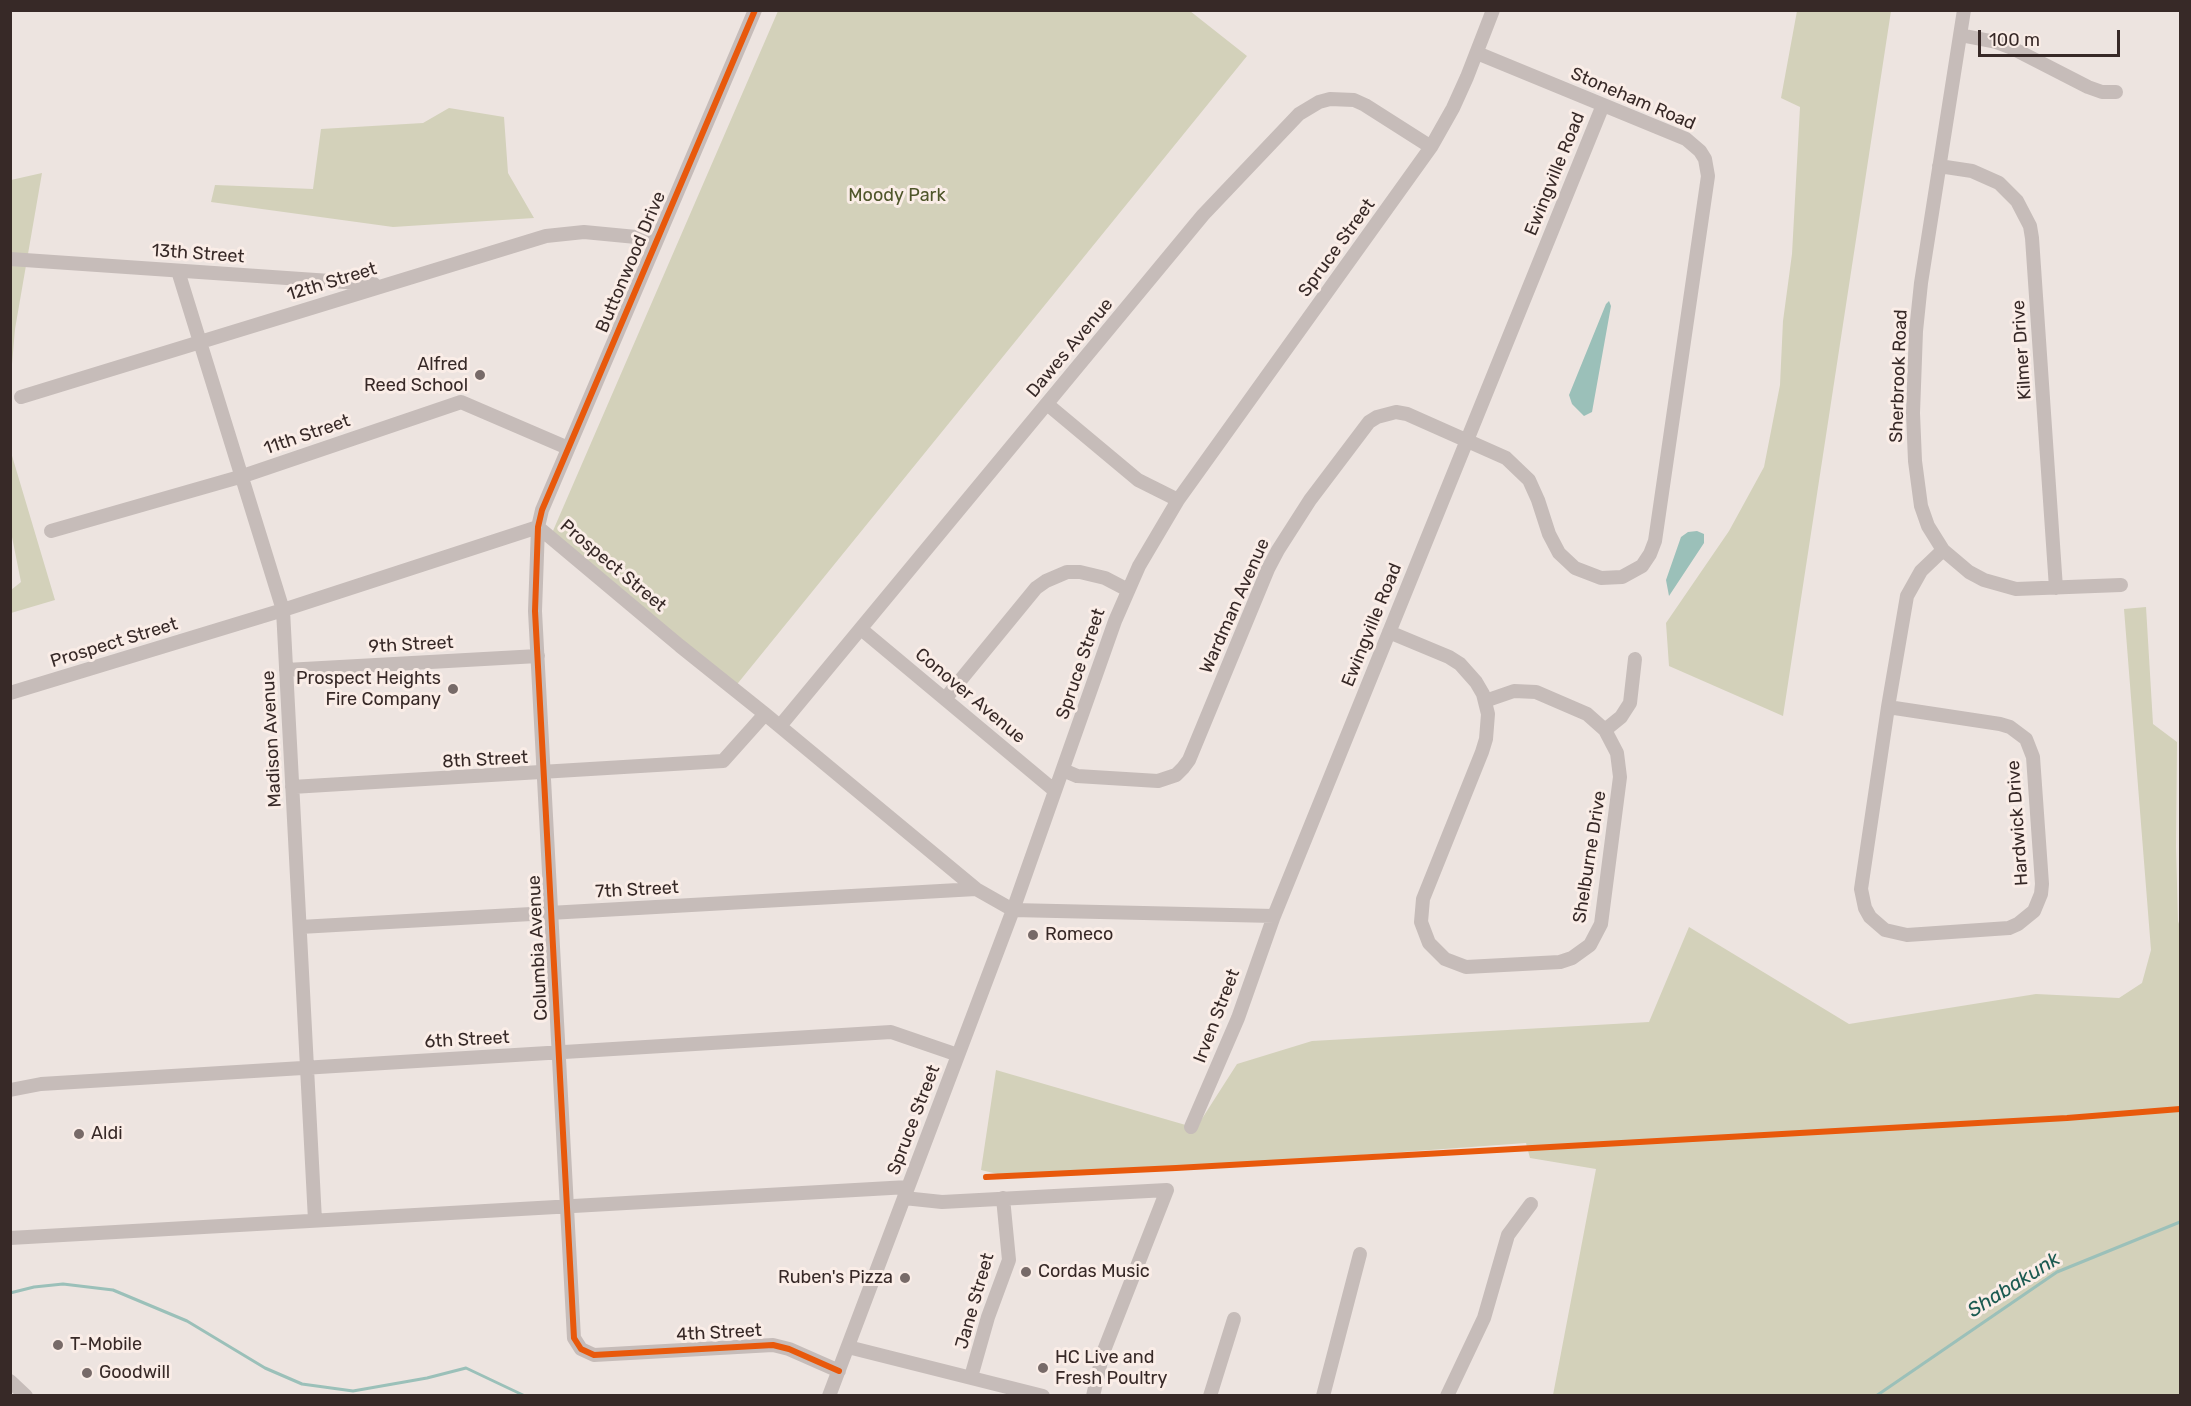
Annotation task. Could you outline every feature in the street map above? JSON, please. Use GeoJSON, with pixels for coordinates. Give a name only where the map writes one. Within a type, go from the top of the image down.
{"type":"FeatureCollection","features":[{"type":"Feature","properties":{"kind":"street","name":"Buttonwood Drive"},"geometry":{"type":"LineString","coordinates":[[538,526],[542,510],[568,448],[755,10]]}},
{"type":"Feature","properties":{"kind":"street","name":"Spruce Street"},"geometry":{"type":"LineString","coordinates":[[829,1395],[1013,910],[1128,590],[1158,531],[1178,500],[1431,147],[1453,108],[1493,10]]}},
{"type":"Feature","properties":{"kind":"street","name":"Sherbrook Road"},"geometry":{"type":"LineString","coordinates":[[1964,10],[1921,283],[1916,331],[1913,412],[1915,461],[1922,506],[1928,526],[1944,550],[1969,572],[2000,586],[2016,589],[2121,585]]}},
{"type":"Feature","properties":{"kind":"street"},"geometry":{"type":"LineString","coordinates":[[1960,35],[1996,42],[2088,87],[2102,92],[2116,92]]}},
{"type":"Feature","properties":{"kind":"street","name":"Stoneham Road"},"geometry":{"type":"LineString","coordinates":[[1466,440],[1506,458],[1530,480],[1549,534],[1559,553],[1575,568],[1588,574],[1612,579],[1622,577],[1642,566],[1655,541],[1708,176],[1705,159],[1700,151],[1686,139],[1477,53]]}},
{"type":"Feature","properties":{"kind":"street","name":"Dawes Avenue"},"geometry":{"type":"LineString","coordinates":[[780,726],[1203,215],[1308,108],[1330,99],[1354,100],[1431,147]]}},
{"type":"Feature","properties":{"kind":"street","name":"Ewingville Road"},"geometry":{"type":"LineString","coordinates":[[1274,916],[1602,105]]}},
{"type":"Feature","properties":{"kind":"street","name":"Kilmer Drive"},"geometry":{"type":"LineString","coordinates":[[1939,166],[1972,171],[1999,183],[2017,201],[2030,226],[2056,588]]}},
{"type":"Feature","properties":{"kind":"street","name":"12th Street"},"geometry":{"type":"LineString","coordinates":[[21,397],[546,236],[584,232],[657,239]]}},
{"type":"Feature","properties":{"kind":"street","name":"13th Street"},"geometry":{"type":"LineString","coordinates":[[10,259],[384,285]]}},
{"type":"Feature","properties":{"kind":"street","name":"Madison Avenue"},"geometry":{"type":"LineString","coordinates":[[178,271],[283,610],[315,1220]]}},
{"type":"Feature","properties":{"kind":"street","name":"11th Street"},"geometry":{"type":"LineString","coordinates":[[51,531],[243,476],[461,402],[568,448]]}},
{"type":"Feature","properties":{"kind":"street"},"geometry":{"type":"LineString","coordinates":[[1047,404],[1138,480],[1178,500]]}},
{"type":"Feature","properties":{"kind":"street","name":"Wardman Avenue"},"geometry":{"type":"LineString","coordinates":[[1063,770],[1077,776],[1158,782],[1176,775],[1189,760],[1278,550],[1310,500],[1369,422],[1387,413],[1407,414],[1466,440]]}},
{"type":"Feature","properties":{"kind":"street","name":"Prospect Street"},"geometry":{"type":"LineString","coordinates":[[10,693],[283,610],[538,526],[976,889],[1013,910]]}},
{"type":"Feature","properties":{"kind":"street","name":"Columbia Avenue"},"geometry":{"type":"LineString","coordinates":[[538,526],[535,611],[574,1338],[581,1350],[597,1355]]}},
{"type":"Feature","properties":{"kind":"street","name":"Hardwick Drive"},"geometry":{"type":"LineString","coordinates":[[1888,707],[2000,724],[2010,727],[2026,739],[2033,757],[2042,884],[2041,894],[2034,910],[2019,924],[2008,927],[1907,935],[1885,930],[1870,917],[1865,908],[1861,889],[1888,707],[1907,596],[1921,572],[1944,550]]}},
{"type":"Feature","properties":{"kind":"street"},"geometry":{"type":"LineString","coordinates":[[945,699],[1036,588],[1046,581],[1067,573],[1080,572],[1105,578],[1128,590]]}},
{"type":"Feature","properties":{"kind":"street","name":"Conover Avenue"},"geometry":{"type":"LineString","coordinates":[[861,628],[1055,791]]}},
{"type":"Feature","properties":{"kind":"street","name":"Shelburne Drive"},"geometry":{"type":"LineString","coordinates":[[1389,632],[1449,657],[1460,664],[1476,682],[1488,714],[1486,739],[1423,900],[1421,911],[1424,933],[1436,952],[1466,968],[1560,962],[1582,952],[1596,936],[1600,924],[1620,777],[1617,753],[1605,730],[1597,722],[1580,710],[1536,692],[1514,691],[1485,701]]}},
{"type":"Feature","properties":{"kind":"street","name":"9th Street"},"geometry":{"type":"LineString","coordinates":[[286,670],[538,656]]}},
{"type":"Feature","properties":{"kind":"street"},"geometry":{"type":"LineString","coordinates":[[1605,730],[1626,711],[1630,703],[1635,659]]}},
{"type":"Feature","properties":{"kind":"street","name":"8th Street"},"geometry":{"type":"LineString","coordinates":[[292,787],[723,761],[765,714]]}},
{"type":"Feature","properties":{"kind":"street","name":"7th Street"},"geometry":{"type":"LineString","coordinates":[[300,927],[976,889]]}},
{"type":"Feature","properties":{"kind":"street"},"geometry":{"type":"LineString","coordinates":[[1013,910],[1274,916]]}},
{"type":"Feature","properties":{"kind":"street","name":"Irven Street"},"geometry":{"type":"LineString","coordinates":[[1191,1127],[1238,1018],[1274,916]]}},
{"type":"Feature","properties":{"kind":"street","name":"6th Street"},"geometry":{"type":"LineString","coordinates":[[10,1090],[41,1084],[891,1032],[958,1055]]}},
{"type":"Feature","properties":{"kind":"street"},"geometry":{"type":"LineString","coordinates":[[10,1238],[567,1205],[906,1192],[942,1202],[1167,1190],[1103,1353],[1093,1395]]}},
{"type":"Feature","properties":{"kind":"street","name":"Jane Street"},"geometry":{"type":"LineString","coordinates":[[971,1377],[988,1317],[1009,1260],[1004,1198]]}},
{"type":"Feature","properties":{"kind":"street"},"geometry":{"type":"LineString","coordinates":[[1447,1395],[1484,1318],[1508,1235],[1531,1204]]}},
{"type":"Feature","properties":{"kind":"street"},"geometry":{"type":"LineString","coordinates":[[1323,1395],[1360,1254]]}},
{"type":"Feature","properties":{"kind":"street"},"geometry":{"type":"LineString","coordinates":[[1210,1395],[1234,1319]]}},
{"type":"Feature","properties":{"kind":"street","name":"4th Street"},"geometry":{"type":"LineString","coordinates":[[597,1355],[773,1345],[789,1349],[839,1371]]}},
{"type":"Feature","properties":{"kind":"street"},"geometry":{"type":"LineString","coordinates":[[848,1347],[1043,1395]]}},
{"type":"Feature","properties":{"kind":"street"},"geometry":{"type":"LineString","coordinates":[[10,1381],[26,1395]]}},
{"type":"Feature","properties":{"kind":"green space","name":"Moody Park"},"geometry":{"type":"Polygon","coordinates":[[[778,11],[1190,11],[1247,56],[734,688],[549,540],[778,11]]]}},
{"type":"Feature","properties":{"kind":"green space"},"geometry":{"type":"Polygon","coordinates":[[[1797,11],[1891,11],[1783,716],[1669,666],[1666,623],[1729,531],[1764,467],[1780,385],[1783,321],[1792,254],[1800,107],[1781,98],[1797,11]]]}},
{"type":"Feature","properties":{"kind":"green space"},"geometry":{"type":"Polygon","coordinates":[[[449,108],[504,117],[508,173],[534,218],[393,227],[211,202],[215,185],[313,189],[321,129],[423,123],[449,108]]]}},
{"type":"Feature","properties":{"kind":"green space"},"geometry":{"type":"Polygon","coordinates":[[[42,173],[15,329],[11,376],[11,180],[42,173]]]}},
{"type":"Feature","properties":{"kind":"green space"},"geometry":{"type":"Polygon","coordinates":[[[10,449],[55,600],[11,613],[11,590],[21,582],[11,532],[10,449]]]}},
{"type":"Feature","properties":{"kind":"green space"},"geometry":{"type":"Polygon","coordinates":[[[2146,607],[2153,724],[2177,742],[2176,847],[2180,927],[2180,1395],[1553,1395],[1596,1169],[1530,1158],[1526,1143],[1086,1175],[1010,1177],[981,1170],[996,1070],[1196,1128],[1237,1064],[1312,1041],[1649,1022],[1689,927],[1849,1024],[2036,994],[2119,998],[2142,983],[2151,950],[2124,609],[2146,607]]]}},
{"type":"Feature","properties":{"kind":"water"},"geometry":{"type":"Polygon","coordinates":[[[1609,301],[1611,306],[1592,412],[1584,416],[1572,404],[1569,395],[1609,301]]]}},
{"type":"Feature","properties":{"kind":"water"},"geometry":{"type":"Polygon","coordinates":[[[1697,531],[1704,534],[1704,543],[1669,596],[1666,580],[1681,537],[1688,532],[1697,531]]]}},
{"type":"Feature","properties":{"kind":"waterway","name":"Shabakunk"},"geometry":{"type":"LineString","coordinates":[[1876,1396],[2057,1272],[2180,1222]]}},
{"type":"Feature","properties":{"kind":"waterway"},"geometry":{"type":"LineString","coordinates":[[10,1293],[34,1287],[63,1284],[113,1290],[187,1321],[265,1368],[302,1384],[353,1391],[427,1378],[466,1368],[525,1396]]}},
{"type":"Feature","properties":{"kind":"cycle path"},"geometry":{"type":"LineString","coordinates":[[755,10],[542,510],[538,527],[535,611],[574,1338],[581,1349],[594,1355],[773,1345],[789,1349],[839,1371]]}},
{"type":"Feature","properties":{"kind":"cycle path"},"geometry":{"type":"LineString","coordinates":[[986,1177],[2067,1118],[2180,1109]]}},
{"type":"Feature","properties":{"kind":"place","name":"Alfred Reed School"},"geometry":{"type":"Point","coordinates":[480,375]}},
{"type":"Feature","properties":{"kind":"place","name":"Prospect Heights Fire Company"},"geometry":{"type":"Point","coordinates":[453,689]}},
{"type":"Feature","properties":{"kind":"place","name":"Romeco"},"geometry":{"type":"Point","coordinates":[1033,935]}},
{"type":"Feature","properties":{"kind":"place","name":"Aldi"},"geometry":{"type":"Point","coordinates":[79,1134]}},
{"type":"Feature","properties":{"kind":"place","name":"Cordas Music"},"geometry":{"type":"Point","coordinates":[1026,1272]}},
{"type":"Feature","properties":{"kind":"place","name":"Ruben's Pizza"},"geometry":{"type":"Point","coordinates":[905,1278]}},
{"type":"Feature","properties":{"kind":"place","name":"T-Mobile"},"geometry":{"type":"Point","coordinates":[58,1345]}},
{"type":"Feature","properties":{"kind":"place","name":"HC Live and Fresh Poultry"},"geometry":{"type":"Point","coordinates":[1043,1368]}},
{"type":"Feature","properties":{"kind":"place","name":"Goodwill"},"geometry":{"type":"Point","coordinates":[87,1373]}}]}
